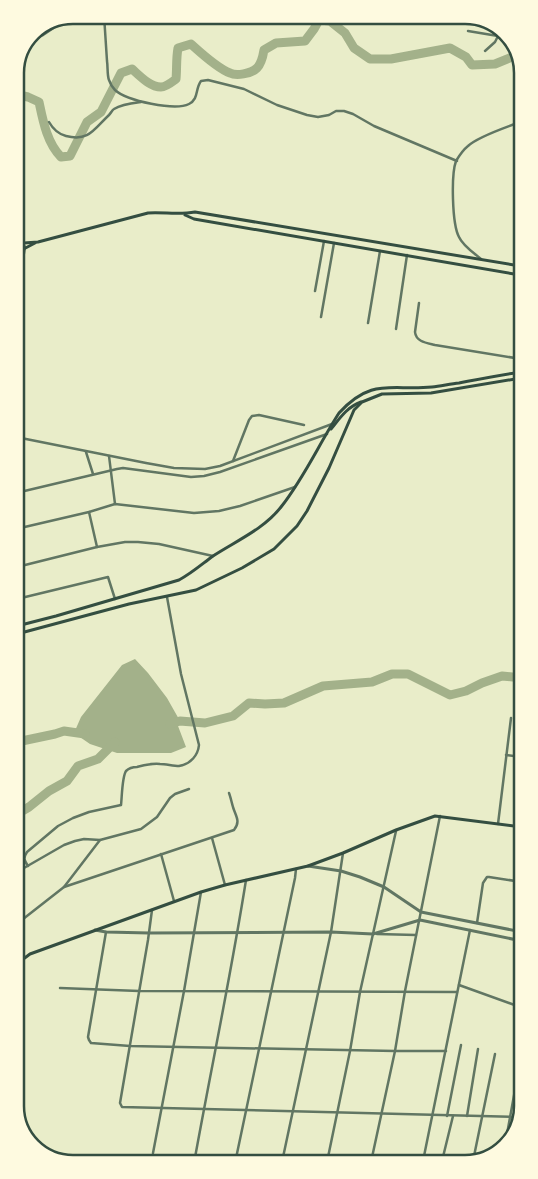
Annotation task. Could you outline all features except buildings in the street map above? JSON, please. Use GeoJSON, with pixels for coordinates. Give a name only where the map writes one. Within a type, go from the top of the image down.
{"type":"FeatureCollection","features":[{"type":"Feature","properties":{"kind":"main road"},"geometry":{"type":"LineString","coordinates":[[24,243],[38,242],[148,214],[184,214],[195,212],[514,265]]}},
{"type":"Feature","properties":{"kind":"main road"},"geometry":{"type":"LineString","coordinates":[[184,214],[194,219],[514,274]]}},
{"type":"Feature","properties":{"kind":"main road"},"geometry":{"type":"LineString","coordinates":[[25,248],[38,242]]}},
{"type":"Feature","properties":{"kind":"main road"},"geometry":{"type":"LineString","coordinates":[[24,624],[179,580],[244,537],[269,520],[280,508],[295,487],[339,413],[348,403],[369,391],[392,387],[432,387],[514,373]]}},
{"type":"Feature","properties":{"kind":"main road"},"geometry":{"type":"LineString","coordinates":[[327,433],[352,406],[382,394],[432,393],[514,379]]}},
{"type":"Feature","properties":{"kind":"main road"},"geometry":{"type":"LineString","coordinates":[[464,382],[465,387]]}},
{"type":"Feature","properties":{"kind":"main road"},"geometry":{"type":"LineString","coordinates":[[24,632],[129,604],[196,590],[242,568],[274,549],[297,526],[307,511],[329,468],[354,410],[362,402]]}},
{"type":"Feature","properties":{"kind":"main road"},"geometry":{"type":"LineString","coordinates":[[24,958],[30,954],[174,901],[224,885],[308,866],[426,818],[440,816],[514,826]]}},
{"type":"Feature","properties":{"kind":"street"},"geometry":{"type":"LineString","coordinates":[[105,24],[109,80],[115,90],[124,96],[143,102],[174,107],[182,106],[190,104],[196,96],[201,81],[208,80],[244,89],[277,105],[306,115],[318,117],[336,111],[344,111],[374,126],[457,161]]}},
{"type":"Feature","properties":{"kind":"street"},"geometry":{"type":"LineString","coordinates":[[39,38],[56,27]]}},
{"type":"Feature","properties":{"kind":"street"},"geometry":{"type":"LineString","coordinates":[[468,31],[497,36]]}},
{"type":"Feature","properties":{"kind":"street"},"geometry":{"type":"LineString","coordinates":[[484,50],[495,42],[498,36]]}},
{"type":"Feature","properties":{"kind":"street"},"geometry":{"type":"LineString","coordinates":[[49,122],[51,127],[58,133],[81,138],[89,135],[115,108],[143,102]]}},
{"type":"Feature","properties":{"kind":"street"},"geometry":{"type":"LineString","coordinates":[[481,259],[459,237],[455,226],[454,171],[461,153],[469,144],[514,124]]}},
{"type":"Feature","properties":{"kind":"street"},"geometry":{"type":"LineString","coordinates":[[315,291],[324,241]]}},
{"type":"Feature","properties":{"kind":"street"},"geometry":{"type":"LineString","coordinates":[[24,243],[24,253]]}},
{"type":"Feature","properties":{"kind":"street"},"geometry":{"type":"LineString","coordinates":[[321,317],[334,243]]}},
{"type":"Feature","properties":{"kind":"street"},"geometry":{"type":"LineString","coordinates":[[368,323],[380,251]]}},
{"type":"Feature","properties":{"kind":"street"},"geometry":{"type":"LineString","coordinates":[[396,329],[407,256]]}},
{"type":"Feature","properties":{"kind":"street"},"geometry":{"type":"LineString","coordinates":[[420,303],[415,332],[418,340],[435,345],[514,358]]}},
{"type":"Feature","properties":{"kind":"street"},"geometry":{"type":"LineString","coordinates":[[233,461],[252,416],[259,415],[304,425]]}},
{"type":"Feature","properties":{"kind":"street"},"geometry":{"type":"LineString","coordinates":[[24,440],[146,463],[205,470],[332,424]]}},
{"type":"Feature","properties":{"kind":"street"},"geometry":{"type":"LineString","coordinates":[[24,490],[123,468],[174,475],[204,476],[220,472],[327,433]]}},
{"type":"Feature","properties":{"kind":"street"},"geometry":{"type":"LineString","coordinates":[[86,452],[93,475]]}},
{"type":"Feature","properties":{"kind":"street"},"geometry":{"type":"LineString","coordinates":[[109,456],[115,504]]}},
{"type":"Feature","properties":{"kind":"street"},"geometry":{"type":"LineString","coordinates":[[24,527],[115,504],[194,512],[219,511],[240,506],[295,487]]}},
{"type":"Feature","properties":{"kind":"street"},"geometry":{"type":"LineString","coordinates":[[89,512],[97,547]]}},
{"type":"Feature","properties":{"kind":"street"},"geometry":{"type":"LineString","coordinates":[[24,564],[125,542],[159,544],[213,556]]}},
{"type":"Feature","properties":{"kind":"street"},"geometry":{"type":"LineString","coordinates":[[24,597],[108,577],[115,599]]}},
{"type":"Feature","properties":{"kind":"street"},"geometry":{"type":"LineString","coordinates":[[28,866],[24,861],[27,852],[58,826],[89,812],[121,805],[124,775],[130,768],[151,764],[179,766],[190,761],[196,755],[199,745],[198,739],[181,674],[167,597]]}},
{"type":"Feature","properties":{"kind":"street"},"geometry":{"type":"LineString","coordinates":[[498,824],[511,718]]}},
{"type":"Feature","properties":{"kind":"street"},"geometry":{"type":"LineString","coordinates":[[506,755],[514,756]]}},
{"type":"Feature","properties":{"kind":"street"},"geometry":{"type":"LineString","coordinates":[[24,868],[64,845],[75,841],[84,839],[100,840],[141,829],[157,817],[170,798],[188,789]]}},
{"type":"Feature","properties":{"kind":"street"},"geometry":{"type":"LineString","coordinates":[[64,887],[234,830],[238,824],[237,816],[229,793]]}},
{"type":"Feature","properties":{"kind":"street"},"geometry":{"type":"LineString","coordinates":[[373,1155],[440,816]]}},
{"type":"Feature","properties":{"kind":"street"},"geometry":{"type":"LineString","coordinates":[[328,1155],[360,992],[396,830]]}},
{"type":"Feature","properties":{"kind":"street"},"geometry":{"type":"LineString","coordinates":[[212,838],[224,885]]}},
{"type":"Feature","properties":{"kind":"street"},"geometry":{"type":"LineString","coordinates":[[24,918],[64,887],[100,840]]}},
{"type":"Feature","properties":{"kind":"street"},"geometry":{"type":"LineString","coordinates":[[283,1155],[331,932],[343,853]]}},
{"type":"Feature","properties":{"kind":"street"},"geometry":{"type":"LineString","coordinates":[[161,854],[174,901]]}},
{"type":"Feature","properties":{"kind":"street"},"geometry":{"type":"LineString","coordinates":[[308,866],[341,871],[360,877],[384,887],[421,912],[514,930]]}},
{"type":"Feature","properties":{"kind":"street"},"geometry":{"type":"LineString","coordinates":[[237,1155],[296,869]]}},
{"type":"Feature","properties":{"kind":"street"},"geometry":{"type":"LineString","coordinates":[[477,923],[483,883],[487,878],[514,881]]}},
{"type":"Feature","properties":{"kind":"street"},"geometry":{"type":"LineString","coordinates":[[195,1155],[228,991],[246,880]]}},
{"type":"Feature","properties":{"kind":"street"},"geometry":{"type":"LineString","coordinates":[[153,1153],[202,892]]}},
{"type":"Feature","properties":{"kind":"street"},"geometry":{"type":"LineString","coordinates":[[152,909],[120,1103],[122,1107],[513,1117]]}},
{"type":"Feature","properties":{"kind":"street"},"geometry":{"type":"LineString","coordinates":[[373,934],[420,920],[514,939]]}},
{"type":"Feature","properties":{"kind":"street"},"geometry":{"type":"LineString","coordinates":[[496,936],[498,927]]}},
{"type":"Feature","properties":{"kind":"street"},"geometry":{"type":"LineString","coordinates":[[94,930],[149,933],[331,932],[416,934]]}},
{"type":"Feature","properties":{"kind":"street"},"geometry":{"type":"LineString","coordinates":[[424,1155],[470,930]]}},
{"type":"Feature","properties":{"kind":"street"},"geometry":{"type":"LineString","coordinates":[[106,932],[88,1037],[91,1043],[130,1046],[258,1049],[446,1051]]}},
{"type":"Feature","properties":{"kind":"street"},"geometry":{"type":"LineString","coordinates":[[459,985],[514,1005]]}},
{"type":"Feature","properties":{"kind":"street"},"geometry":{"type":"LineString","coordinates":[[60,988],[139,991],[457,992]]}},
{"type":"Feature","properties":{"kind":"street"},"geometry":{"type":"LineString","coordinates":[[447,1116],[461,1045]]}},
{"type":"Feature","properties":{"kind":"street"},"geometry":{"type":"LineString","coordinates":[[467,1116],[478,1049]]}},
{"type":"Feature","properties":{"kind":"street"},"geometry":{"type":"LineString","coordinates":[[474,1154],[495,1054]]}},
{"type":"Feature","properties":{"kind":"street"},"geometry":{"type":"LineString","coordinates":[[508,1130],[514,1097]]}},
{"type":"Feature","properties":{"kind":"street"},"geometry":{"type":"LineString","coordinates":[[443,1155],[453,1116]]}},
{"type":"Feature","properties":{"kind":"shaded area"},"geometry":{"type":"Polygon","coordinates":[[[135,659],[167,698],[180,721],[178,726],[186,747],[171,753],[117,753],[90,744],[74,733],[81,717],[122,665],[135,659]]]}},
{"type":"Feature","properties":{"kind":"waterway"},"geometry":{"type":"LineString","coordinates":[[24,96],[39,102],[44,124],[52,145],[61,157],[70,156],[87,122],[101,112],[121,73],[132,69],[145,81],[157,87],[165,86],[176,79],[178,48],[191,44],[220,68],[230,73],[244,74],[258,66],[264,50],[276,43],[305,41],[317,24]]}},
{"type":"Feature","properties":{"kind":"waterway"},"geometry":{"type":"LineString","coordinates":[[334,24],[345,33],[354,48],[370,59],[391,59],[450,48],[466,57],[472,65],[495,64],[512,57]]}},
{"type":"Feature","properties":{"kind":"waterway"},"geometry":{"type":"LineString","coordinates":[[170,724],[180,721],[205,723],[233,716],[249,703],[284,703],[323,686],[372,682],[392,674],[408,674],[450,695],[466,691],[502,676],[514,677]]}},
{"type":"Feature","properties":{"kind":"waterway"},"geometry":{"type":"LineString","coordinates":[[24,741],[64,731],[85,734]]}},
{"type":"Feature","properties":{"kind":"waterway"},"geometry":{"type":"LineString","coordinates":[[24,810],[49,791],[67,781],[78,766],[98,759],[115,742]]}}]}
